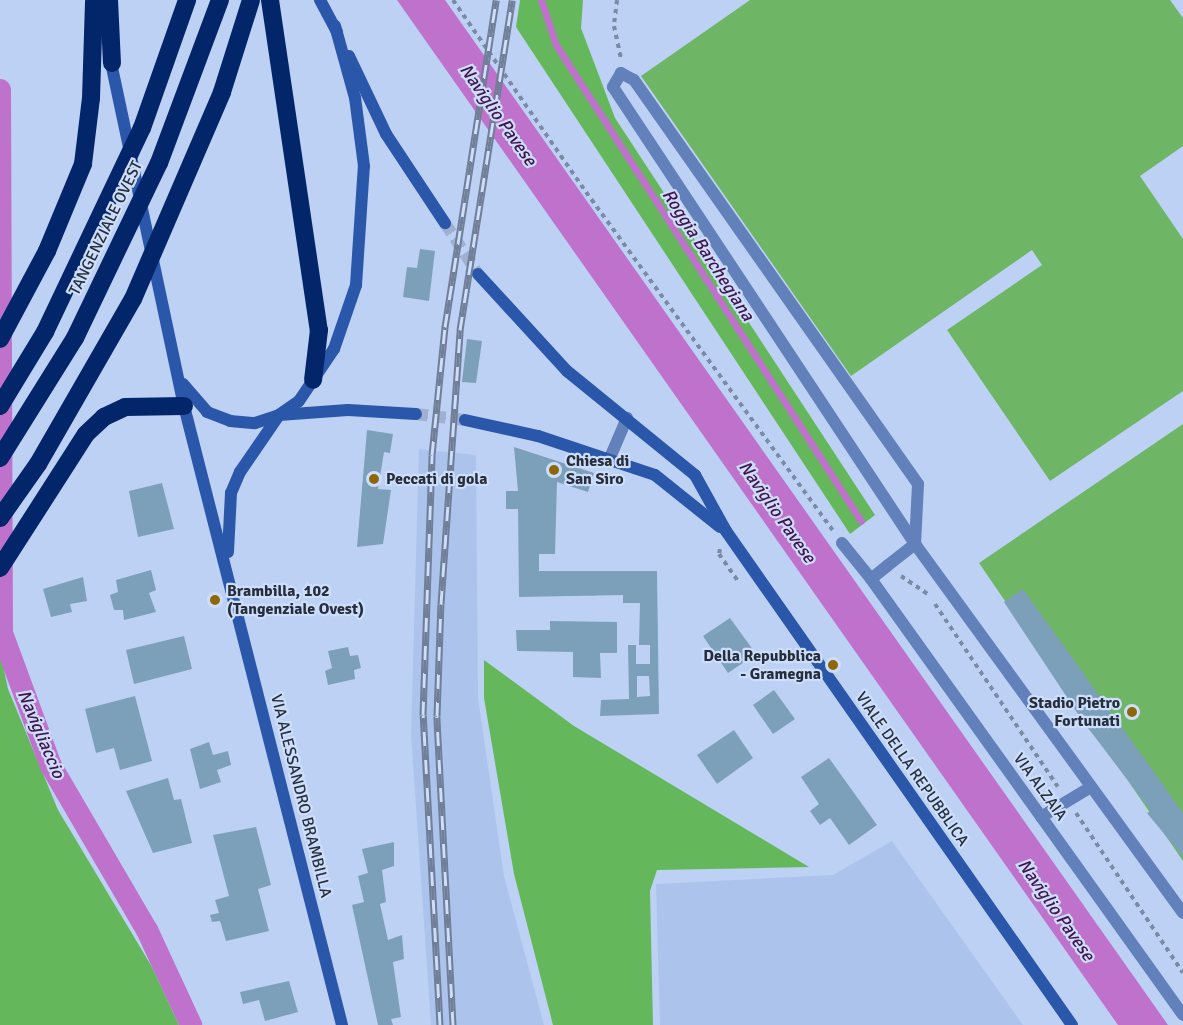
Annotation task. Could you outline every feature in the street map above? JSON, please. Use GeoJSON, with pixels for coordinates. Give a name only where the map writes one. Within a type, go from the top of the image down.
{"type":"FeatureCollection","features":[{"type":"Feature","properties":{"kind":"highway","name":"TANGENZIALE OVEST"},"geometry":{"type":"LineString","coordinates":[[0,406],[45,332],[142,128],[187,0]]}},
{"type":"Feature","properties":{"kind":"highway","name":"TANGENZIALE OVEST"},"geometry":{"type":"LineString","coordinates":[[0,458],[85,317],[159,163],[220,0]]}},
{"type":"Feature","properties":{"kind":"highway"},"geometry":{"type":"LineString","coordinates":[[0,518],[38,464],[134,299],[222,92],[250,0]]}},
{"type":"Feature","properties":{"kind":"highway"},"geometry":{"type":"LineString","coordinates":[[270,0],[319,330],[313,380]]}},
{"type":"Feature","properties":{"kind":"highway"},"geometry":{"type":"LineString","coordinates":[[99,1],[112,63]]}},
{"type":"Feature","properties":{"kind":"highway"},"geometry":{"type":"LineString","coordinates":[[0,339],[46,251],[83,164],[99,1]]}},
{"type":"Feature","properties":{"kind":"highway"},"geometry":{"type":"LineString","coordinates":[[0,568],[86,434],[104,417],[125,407],[184,406]]}},
{"type":"Feature","properties":{"kind":"main road"},"geometry":{"type":"LineString","coordinates":[[320,0],[335,26],[386,134],[445,223]]}},
{"type":"Feature","properties":{"kind":"main road"},"geometry":{"type":"LineString","coordinates":[[228,574],[231,493],[257,444],[279,415],[299,401],[347,321],[363,238],[364,166],[355,98],[335,26]]}},
{"type":"Feature","properties":{"kind":"main road","name":"VIA ALESSANDRO BRAMBILLA"},"geometry":{"type":"LineString","coordinates":[[112,63],[184,406],[342,1025]]}},
{"type":"Feature","properties":{"kind":"main road","name":"VIALE DELLA REPUBBLICA"},"geometry":{"type":"LineString","coordinates":[[478,274],[567,371],[694,475],[726,531],[1072,1025]]}},
{"type":"Feature","properties":{"kind":"main road"},"geometry":{"type":"LineString","coordinates":[[177,373],[189,395],[207,412]]}},
{"type":"Feature","properties":{"kind":"main road"},"geometry":{"type":"LineString","coordinates":[[184,406],[230,421],[255,423],[279,415],[348,410],[416,414]]}},
{"type":"Feature","properties":{"kind":"main road","name":"VIALE DELLA REPUBBLICA"},"geometry":{"type":"LineString","coordinates":[[465,420],[538,436],[655,475],[726,531]]}},
{"type":"Feature","properties":{"kind":"street"},"geometry":{"type":"LineString","coordinates":[[871,579],[915,544],[918,484],[633,80],[621,74],[613,87],[915,544],[1183,914]]}},
{"type":"Feature","properties":{"kind":"street"},"geometry":{"type":"LineString","coordinates":[[609,460],[627,418]]}},
{"type":"Feature","properties":{"kind":"street","name":"VIA ALZAIA"},"geometry":{"type":"LineString","coordinates":[[842,543],[871,579],[1183,1015]]}},
{"type":"Feature","properties":{"kind":"street"},"geometry":{"type":"LineString","coordinates":[[1041,817],[1091,787]]}},
{"type":"Feature","properties":{"kind":"path"},"geometry":{"type":"LineString","coordinates":[[453,0],[586,192],[842,543]]}},
{"type":"Feature","properties":{"kind":"path"},"geometry":{"type":"LineString","coordinates":[[617,0],[614,26],[621,74]]}},
{"type":"Feature","properties":{"kind":"path"},"geometry":{"type":"LineString","coordinates":[[887,566],[928,594],[1183,973]]}},
{"type":"Feature","properties":{"kind":"shaded area"},"geometry":{"type":"Polygon","coordinates":[[[419,449],[476,455],[478,698],[504,876],[544,1025],[431,1025],[411,734],[419,449]]]}},
{"type":"Feature","properties":{"kind":"shaded area"},"geometry":{"type":"Polygon","coordinates":[[[892,841],[1023,1025],[660,1025],[656,884],[833,875],[892,841]]]}},
{"type":"Feature","properties":{"kind":"green space"},"geometry":{"type":"Polygon","coordinates":[[[520,0],[583,0],[581,28],[615,118],[875,515],[850,534],[516,27],[520,0]]]}},
{"type":"Feature","properties":{"kind":"green space"},"geometry":{"type":"Polygon","coordinates":[[[750,0],[1170,0],[1183,18],[1183,146],[1140,176],[1183,239],[1183,391],[1050,481],[947,330],[1042,265],[1032,250],[851,376],[641,76],[750,0]]]}},
{"type":"Feature","properties":{"kind":"green space","name":"Stadio Pietro Fortunati"},"geometry":{"type":"Polygon","coordinates":[[[1183,424],[1183,861],[979,563],[1183,424]]]}},
{"type":"Feature","properties":{"kind":"green space"},"geometry":{"type":"Polygon","coordinates":[[[0,651],[8,689],[58,810],[152,967],[179,1025],[0,1025],[0,651]]]}},
{"type":"Feature","properties":{"kind":"green space"},"geometry":{"type":"Polygon","coordinates":[[[484,660],[574,726],[809,867],[657,870],[650,891],[653,1025],[553,1025],[514,874],[484,698],[484,660]]]}},
{"type":"Feature","properties":{"kind":"water","name":"Naviglio Pavese"},"geometry":{"type":"Polygon","coordinates":[[[397,0],[445,0],[1168,1025],[1118,1025],[397,0]]]}},
{"type":"Feature","properties":{"kind":"building"},"geometry":{"type":"Polygon","coordinates":[[[420,249],[435,251],[429,301],[403,297],[407,267],[417,268],[420,249]]]}},
{"type":"Feature","properties":{"kind":"building"},"geometry":{"type":"Polygon","coordinates":[[[467,339],[482,341],[476,383],[462,382],[467,339]]]}},
{"type":"Feature","properties":{"kind":"building"},"geometry":{"type":"Polygon","coordinates":[[[367,430],[393,434],[390,453],[384,452],[378,489],[391,490],[383,544],[357,547],[367,430]]]}},
{"type":"Feature","properties":{"kind":"building"},"geometry":{"type":"Polygon","coordinates":[[[514,447],[594,473],[588,492],[557,482],[555,554],[539,554],[539,571],[657,571],[659,714],[600,716],[601,700],[629,699],[628,645],[636,645],[636,664],[650,664],[650,645],[639,645],[640,603],[623,603],[623,595],[519,597],[518,509],[506,509],[506,491],[518,491],[514,447]],[[637,676],[637,697],[650,696],[649,676],[637,676]]]}},
{"type":"Feature","properties":{"kind":"building"},"geometry":{"type":"Polygon","coordinates":[[[162,483],[174,529],[138,537],[129,491],[162,483]]]}},
{"type":"Feature","properties":{"kind":"building"},"geometry":{"type":"Polygon","coordinates":[[[151,570],[156,590],[149,593],[156,612],[124,620],[123,610],[114,610],[110,595],[118,592],[116,580],[151,570]]]}},
{"type":"Feature","properties":{"kind":"building"},"geometry":{"type":"Polygon","coordinates":[[[83,577],[87,601],[70,604],[72,612],[51,617],[43,589],[83,577]]]}},
{"type":"Feature","properties":{"kind":"building"},"geometry":{"type":"Polygon","coordinates":[[[1023,589],[1183,813],[1183,857],[1147,813],[1151,811],[1082,720],[1004,602],[1023,589]]]}},
{"type":"Feature","properties":{"kind":"building"},"geometry":{"type":"Polygon","coordinates":[[[730,618],[756,654],[728,673],[703,636],[730,618]]]}},
{"type":"Feature","properties":{"kind":"building"},"geometry":{"type":"Polygon","coordinates":[[[550,621],[617,622],[617,653],[600,653],[601,678],[573,677],[573,652],[517,651],[516,630],[550,630],[550,621]]]}},
{"type":"Feature","properties":{"kind":"building"},"geometry":{"type":"Polygon","coordinates":[[[184,636],[192,669],[134,684],[126,650],[184,636]]]}},
{"type":"Feature","properties":{"kind":"building"},"geometry":{"type":"Polygon","coordinates":[[[348,647],[350,656],[358,655],[361,668],[354,670],[355,679],[328,685],[325,671],[332,668],[328,651],[348,647]]]}},
{"type":"Feature","properties":{"kind":"building"},"geometry":{"type":"Polygon","coordinates":[[[774,690],[795,719],[773,734],[753,705],[774,690]]]}},
{"type":"Feature","properties":{"kind":"building"},"geometry":{"type":"Polygon","coordinates":[[[135,696],[152,761],[120,770],[114,748],[96,753],[85,709],[135,696]]]}},
{"type":"Feature","properties":{"kind":"building"},"geometry":{"type":"Polygon","coordinates":[[[734,730],[753,758],[717,784],[697,755],[734,730]]]}},
{"type":"Feature","properties":{"kind":"building"},"geometry":{"type":"Polygon","coordinates":[[[209,742],[213,755],[228,751],[231,765],[217,770],[221,782],[200,789],[190,749],[209,742]]]}},
{"type":"Feature","properties":{"kind":"building"},"geometry":{"type":"Polygon","coordinates":[[[829,758],[877,825],[849,845],[830,818],[820,825],[810,811],[819,804],[801,777],[829,758]]]}},
{"type":"Feature","properties":{"kind":"building"},"geometry":{"type":"Polygon","coordinates":[[[168,778],[174,800],[181,799],[192,843],[153,853],[126,791],[168,778]]]}},
{"type":"Feature","properties":{"kind":"building"},"geometry":{"type":"Polygon","coordinates":[[[256,827],[271,885],[258,889],[269,931],[226,941],[220,921],[212,922],[210,915],[219,913],[215,900],[229,896],[213,835],[256,827]]]}},
{"type":"Feature","properties":{"kind":"building"},"geometry":{"type":"Polygon","coordinates":[[[394,842],[394,866],[382,870],[386,902],[380,904],[388,940],[402,935],[404,959],[393,962],[401,1017],[391,1019],[393,1025],[378,1025],[352,905],[364,902],[358,876],[368,873],[362,849],[394,842]]]}},
{"type":"Feature","properties":{"kind":"building"},"geometry":{"type":"Polygon","coordinates":[[[289,981],[298,1012],[265,1021],[259,1000],[243,1004],[240,992],[289,981]]]}},
{"type":"Feature","properties":{"kind":"waterway","name":"Roggia Barchegiana"},"geometry":{"type":"LineString","coordinates":[[541,0],[556,45],[861,521]]}},
{"type":"Feature","properties":{"kind":"waterway","name":"Navigliaccio"},"geometry":{"type":"LineString","coordinates":[[0,90],[2,633],[51,766],[147,930],[191,1025]]}},
{"type":"Feature","properties":{"kind":"tunnel"},"geometry":{"type":"LineString","coordinates":[[445,223],[478,274]]}},
{"type":"Feature","properties":{"kind":"tunnel"},"geometry":{"type":"LineString","coordinates":[[416,414],[465,420]]}},
{"type":"Feature","properties":{"kind":"railway"},"geometry":{"type":"LineString","coordinates":[[440,1025],[423,715],[432,455],[445,327],[496,0]]}},
{"type":"Feature","properties":{"kind":"railway"},"geometry":{"type":"LineString","coordinates":[[453,1025],[437,716],[441,604],[460,330],[512,0]]}},
{"type":"Feature","properties":{"kind":"place","name":"Chiesa di San Siro"},"geometry":{"type":"Point","coordinates":[554,470]}},
{"type":"Feature","properties":{"kind":"place","name":"Peccati di gola"},"geometry":{"type":"Point","coordinates":[374,479]}},
{"type":"Feature","properties":{"kind":"place","name":"Brambilla, 102 (Tangenziale Ovest)"},"geometry":{"type":"Point","coordinates":[215,600]}},
{"type":"Feature","properties":{"kind":"place","name":"Della Repubblica - Gramegna"},"geometry":{"type":"Point","coordinates":[833,665]}},
{"type":"Feature","properties":{"kind":"place","name":"Stadio Pietro Fortunati"},"geometry":{"type":"Point","coordinates":[1132,712]}}]}
